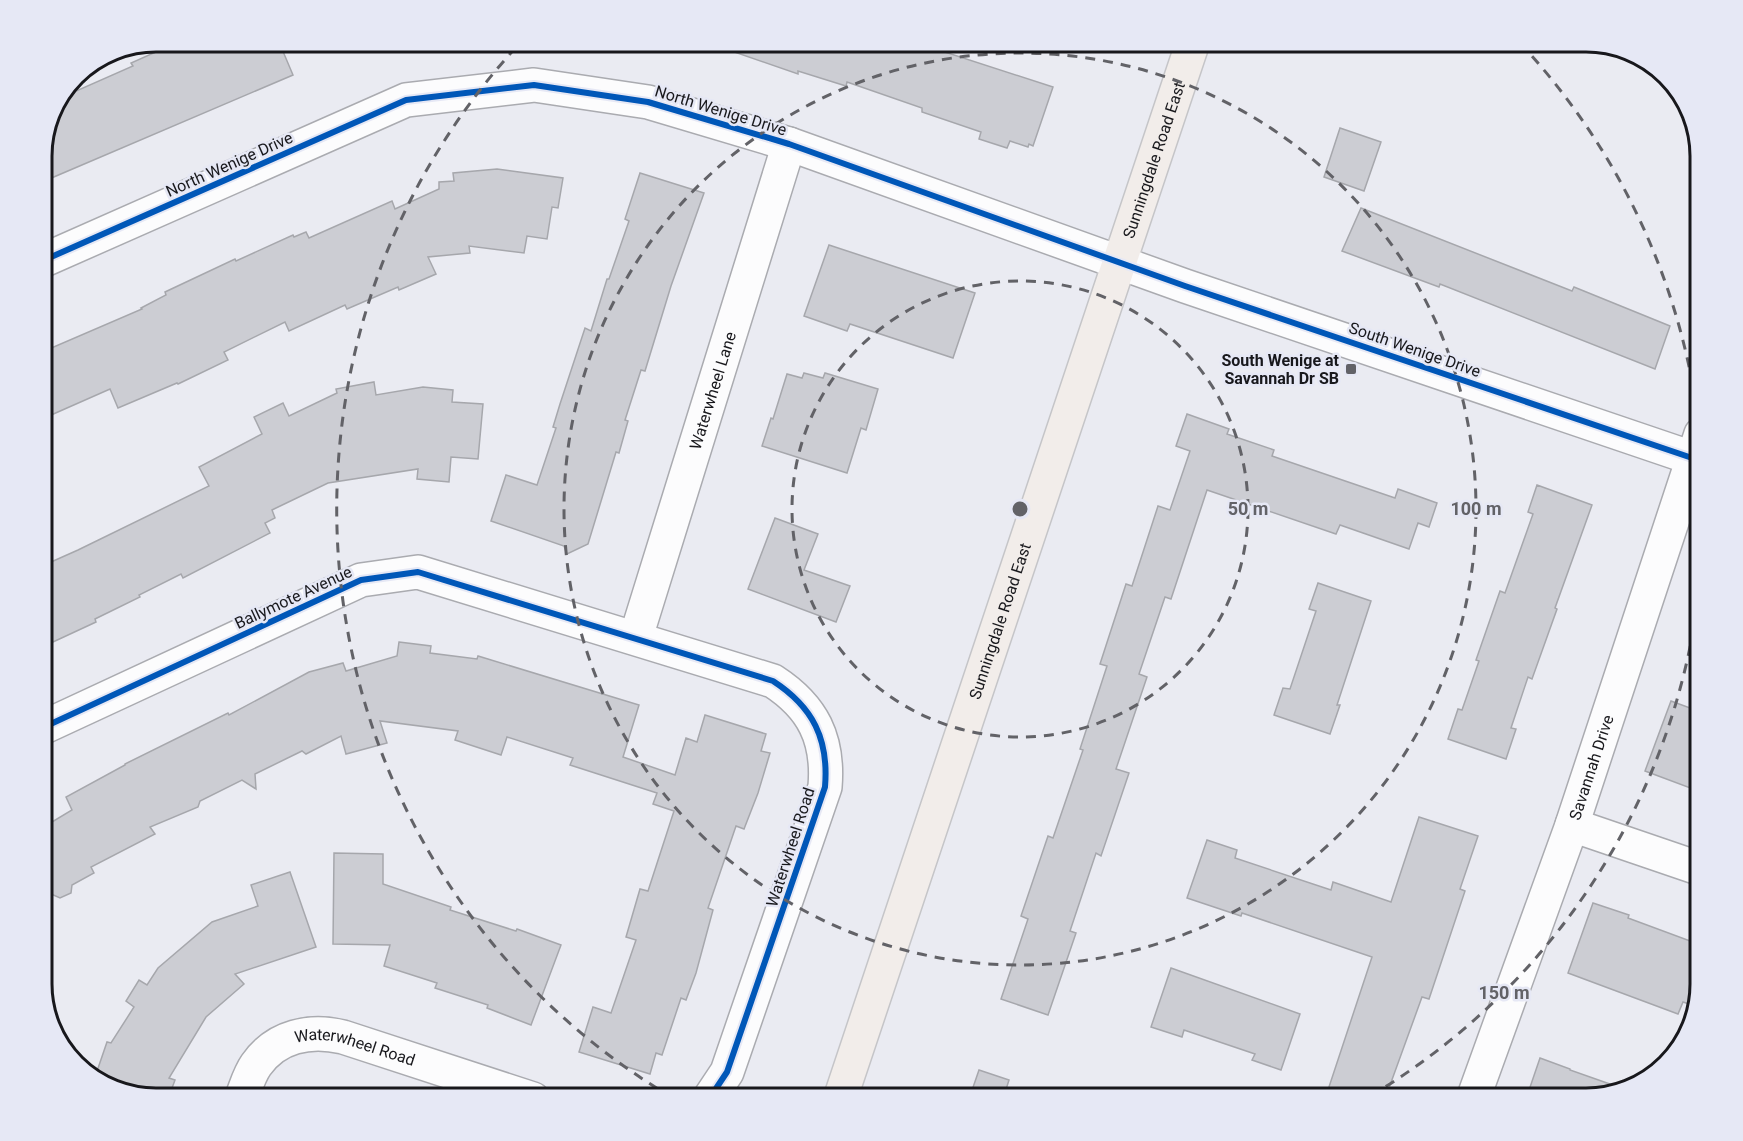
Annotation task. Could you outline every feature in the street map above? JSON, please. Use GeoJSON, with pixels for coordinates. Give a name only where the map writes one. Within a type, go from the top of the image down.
{"type":"FeatureCollection","features":[{"type":"Feature","properties":{"kind":"main road","name":"Sunningdale Road East"},"geometry":{"type":"LineString","coordinates":[[844,1088],[1190,52]]}},
{"type":"Feature","properties":{"kind":"street","name":"North Wenige Drive"},"geometry":{"type":"LineString","coordinates":[[53,256],[406,100],[534,85],[648,102],[789,144],[1120,262]]}},
{"type":"Feature","properties":{"kind":"street","name":"Waterwheel Lane"},"geometry":{"type":"LineString","coordinates":[[636,637],[789,144]]}},
{"type":"Feature","properties":{"kind":"street","name":"South Wenige Drive"},"geometry":{"type":"LineString","coordinates":[[1120,262],[1690,448]]}},
{"type":"Feature","properties":{"kind":"street","name":"Savannah Drive"},"geometry":{"type":"LineString","coordinates":[[1477,1088],[1572,825],[1690,475]]}},
{"type":"Feature","properties":{"kind":"street","name":"Ballymote Avenue"},"geometry":{"type":"LineString","coordinates":[[53,723],[361,580],[418,572],[636,637]]}},
{"type":"Feature","properties":{"kind":"street","name":"Waterwheel Road"},"geometry":{"type":"LineString","coordinates":[[636,637],[773,681],[798,700],[808,712],[822,740],[825,756],[825,787],[821,802],[727,1072],[716,1088]]}},
{"type":"Feature","properties":{"kind":"street"},"geometry":{"type":"LineString","coordinates":[[1572,825],[1690,865]]}},
{"type":"Feature","properties":{"kind":"street","name":"Waterwheel Road"},"geometry":{"type":"LineString","coordinates":[[245,1088],[250,1075],[274,1047],[296,1036],[320,1033],[343,1037],[499,1088]]}},
{"type":"Feature","properties":{"kind":"building"},"geometry":{"type":"Polygon","coordinates":[[[156,52],[283,52],[293,75],[53,177],[56,129],[63,110],[74,93],[133,66],[131,63],[156,52]]]}},
{"type":"Feature","properties":{"kind":"building"},"geometry":{"type":"Polygon","coordinates":[[[734,52],[945,52],[1053,87],[1033,146],[1029,144],[1028,147],[1010,141],[1007,148],[979,139],[981,132],[922,112],[922,108],[847,82],[846,86],[798,71],[798,74],[734,52]]]}},
{"type":"Feature","properties":{"kind":"building"},"geometry":{"type":"Polygon","coordinates":[[[1340,128],[1381,142],[1364,191],[1324,177],[1340,128]]]}},
{"type":"Feature","properties":{"kind":"building"},"geometry":{"type":"Polygon","coordinates":[[[497,169],[563,178],[558,208],[552,207],[547,239],[527,236],[524,253],[469,246],[470,253],[428,257],[436,274],[399,290],[398,287],[347,309],[345,305],[289,331],[285,322],[224,352],[228,360],[178,384],[118,408],[110,389],[53,414],[53,347],[142,309],[166,295],[165,292],[293,235],[294,237],[306,232],[309,238],[392,201],[395,209],[439,189],[439,182],[454,181],[453,173],[497,169]]]}},
{"type":"Feature","properties":{"kind":"building"},"geometry":{"type":"Polygon","coordinates":[[[640,173],[704,193],[671,286],[645,371],[641,370],[625,420],[628,421],[619,453],[616,452],[588,544],[567,554],[564,546],[491,521],[506,475],[537,485],[585,328],[591,331],[607,279],[609,279],[629,221],[625,219],[640,173]]]}},
{"type":"Feature","properties":{"kind":"building"},"geometry":{"type":"Polygon","coordinates":[[[1361,208],[1572,291],[1574,287],[1670,326],[1655,369],[1440,284],[1439,287],[1342,251],[1361,208]]]}},
{"type":"Feature","properties":{"kind":"building"},"geometry":{"type":"Polygon","coordinates":[[[829,245],[975,293],[953,358],[850,324],[847,331],[804,316],[829,245]]]}},
{"type":"Feature","properties":{"kind":"building"},"geometry":{"type":"Polygon","coordinates":[[[804,373],[823,378],[825,373],[878,389],[866,430],[861,428],[847,473],[762,446],[787,374],[802,378],[804,373]]]}},
{"type":"Feature","properties":{"kind":"building"},"geometry":{"type":"Polygon","coordinates":[[[374,382],[376,395],[423,387],[453,390],[452,402],[483,404],[478,459],[451,457],[449,482],[417,479],[418,469],[328,483],[272,510],[275,518],[265,523],[270,533],[183,578],[181,574],[139,595],[140,597],[95,619],[96,622],[53,642],[53,561],[209,486],[199,467],[262,434],[254,417],[283,403],[289,416],[337,393],[336,389],[374,382]]]}},
{"type":"Feature","properties":{"kind":"building"},"geometry":{"type":"Polygon","coordinates":[[[1187,414],[1229,429],[1227,434],[1274,450],[1272,456],[1395,498],[1398,489],[1437,503],[1429,527],[1418,523],[1409,549],[1340,525],[1336,534],[1207,490],[1171,599],[1165,597],[1139,674],[1147,677],[1116,769],[1129,773],[1101,856],[1096,853],[1070,931],[1076,933],[1048,1015],[1001,999],[1028,919],[1021,916],[1048,836],[1053,838],[1083,750],[1080,749],[1107,666],[1100,664],[1126,584],[1132,586],[1158,506],[1170,510],[1190,451],[1176,446],[1187,414]]]}},
{"type":"Feature","properties":{"kind":"building"},"geometry":{"type":"Polygon","coordinates":[[[1537,485],[1592,505],[1532,679],[1528,677],[1511,728],[1516,729],[1506,759],[1448,739],[1458,709],[1462,710],[1479,661],[1476,660],[1500,591],[1505,593],[1533,514],[1528,512],[1537,485]]]}},
{"type":"Feature","properties":{"kind":"building"},"geometry":{"type":"Polygon","coordinates":[[[775,518],[818,534],[804,570],[850,586],[836,622],[748,589],[775,518]]]}},
{"type":"Feature","properties":{"kind":"building"},"geometry":{"type":"Polygon","coordinates":[[[1318,583],[1371,601],[1337,705],[1340,705],[1330,734],[1274,715],[1283,688],[1290,689],[1316,611],[1309,609],[1318,583]]]}},
{"type":"Feature","properties":{"kind":"building"},"geometry":{"type":"Polygon","coordinates":[[[399,642],[431,646],[430,653],[477,659],[478,656],[639,705],[623,757],[675,775],[686,738],[697,742],[705,715],[766,734],[761,751],[770,753],[758,793],[744,829],[736,826],[708,908],[713,910],[696,973],[686,1000],[681,998],[662,1055],[656,1053],[650,1074],[579,1052],[593,1007],[611,1013],[636,940],[626,937],[640,889],[648,891],[674,811],[653,804],[657,793],[570,765],[573,758],[507,737],[501,755],[455,740],[458,731],[380,721],[387,743],[346,754],[341,736],[306,754],[302,751],[255,774],[256,789],[242,780],[200,801],[198,807],[150,827],[155,834],[91,867],[94,873],[72,885],[71,893],[60,898],[53,895],[53,821],[72,810],[66,797],[125,764],[228,713],[229,715],[309,672],[343,663],[346,671],[397,656],[399,642]]]}},
{"type":"Feature","properties":{"kind":"building"},"geometry":{"type":"Polygon","coordinates":[[[1671,701],[1690,708],[1690,788],[1645,771],[1671,701]]]}},
{"type":"Feature","properties":{"kind":"building"},"geometry":{"type":"Polygon","coordinates":[[[1419,817],[1478,836],[1460,889],[1465,891],[1429,999],[1422,997],[1389,1088],[1329,1088],[1372,957],[1242,913],[1241,916],[1187,898],[1207,840],[1237,850],[1235,858],[1331,890],[1333,882],[1391,902],[1419,817]]]}},
{"type":"Feature","properties":{"kind":"building"},"geometry":{"type":"Polygon","coordinates":[[[334,853],[383,854],[383,884],[451,907],[450,910],[516,931],[517,929],[561,945],[531,1025],[487,1008],[488,1005],[435,988],[437,983],[384,966],[390,945],[333,944],[334,853]]]}},
{"type":"Feature","properties":{"kind":"building"},"geometry":{"type":"Polygon","coordinates":[[[290,872],[316,947],[235,974],[244,984],[206,1017],[169,1078],[175,1080],[172,1088],[143,1088],[129,1085],[110,1078],[97,1070],[107,1042],[111,1043],[134,1007],[126,1001],[139,980],[147,985],[158,968],[212,922],[258,906],[251,885],[290,872]]]}},
{"type":"Feature","properties":{"kind":"building"},"geometry":{"type":"Polygon","coordinates":[[[1593,903],[1629,915],[1628,918],[1690,941],[1690,998],[1689,1004],[1683,1002],[1678,1014],[1568,973],[1593,903]]]}},
{"type":"Feature","properties":{"kind":"building"},"geometry":{"type":"Polygon","coordinates":[[[1171,968],[1300,1014],[1281,1070],[1252,1060],[1255,1054],[1184,1030],[1182,1037],[1151,1027],[1171,968]]]}},
{"type":"Feature","properties":{"kind":"building"},"geometry":{"type":"Polygon","coordinates":[[[1540,1058],[1613,1085],[1587,1088],[1530,1088],[1540,1058]]]}},
{"type":"Feature","properties":{"kind":"building"},"geometry":{"type":"Polygon","coordinates":[[[979,1070],[1009,1080],[1006,1088],[973,1088],[979,1070]]]}},
{"type":"Feature","properties":{"kind":"cycle path"},"geometry":{"type":"LineString","coordinates":[[53,256],[406,100],[534,85],[648,102],[789,144],[1185,286],[1690,457]]}},
{"type":"Feature","properties":{"kind":"cycle path"},"geometry":{"type":"LineString","coordinates":[[53,723],[361,580],[418,572],[773,681],[799,702],[816,726],[824,754],[825,787],[727,1072],[716,1088]]}},
{"type":"Feature","properties":{"kind":"place","name":"South Wenige at Savannah Dr SB"},"geometry":{"type":"Point","coordinates":[1351,369]}}]}
